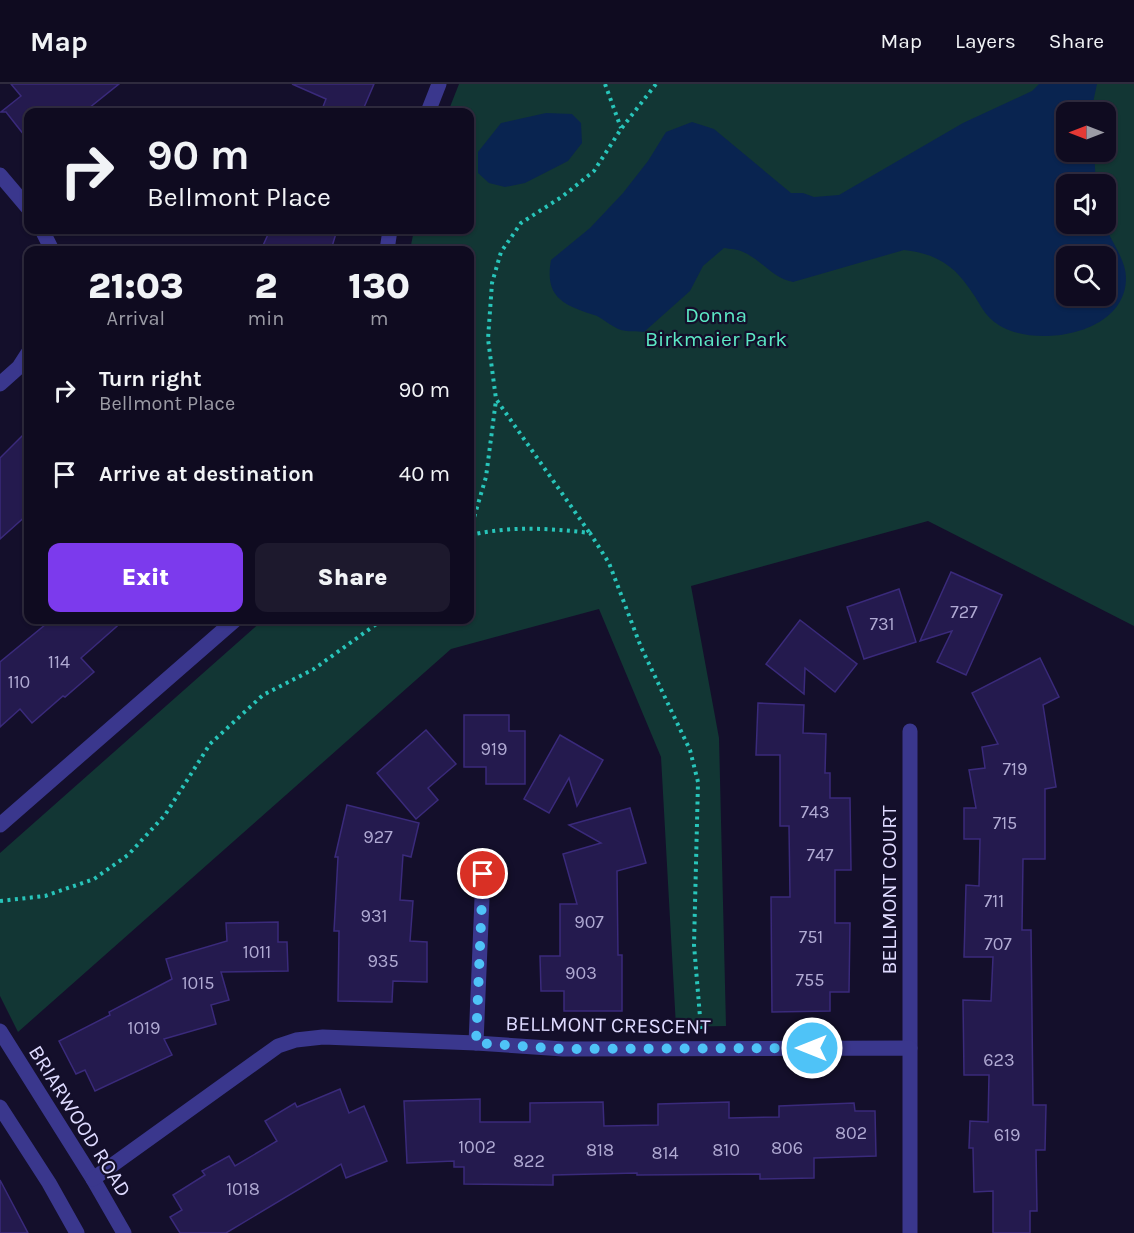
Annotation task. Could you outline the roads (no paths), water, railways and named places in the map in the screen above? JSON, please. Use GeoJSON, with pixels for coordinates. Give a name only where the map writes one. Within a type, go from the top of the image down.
{"type":"FeatureCollection","features":[{"type":"Feature","properties":{"kind":"street"},"geometry":{"type":"LineString","coordinates":[[430,108],[439,84]]}},
{"type":"Feature","properties":{"kind":"street"},"geometry":{"type":"LineString","coordinates":[[0,176],[24,203]]}},
{"type":"Feature","properties":{"kind":"street"},"geometry":{"type":"LineString","coordinates":[[0,384],[19,367],[24,359]]}},
{"type":"Feature","properties":{"kind":"street"},"geometry":{"type":"LineString","coordinates":[[0,825],[230,624]]}},
{"type":"Feature","properties":{"kind":"street","name":"BELLMONT COURT"},"geometry":{"type":"LineString","coordinates":[[910,731],[910,1048]]}},
{"type":"Feature","properties":{"kind":"street"},"geometry":{"type":"LineString","coordinates":[[476,1043],[483,874]]}},
{"type":"Feature","properties":{"kind":"street","name":"BRIARWOOD ROAD"},"geometry":{"type":"LineString","coordinates":[[1,1037],[93,1179],[124,1233]]}},
{"type":"Feature","properties":{"kind":"street","name":"BELLMONT CRESCENT"},"geometry":{"type":"LineString","coordinates":[[93,1179],[278,1046],[296,1040],[323,1037],[562,1049],[910,1048]]}},
{"type":"Feature","properties":{"kind":"street"},"geometry":{"type":"LineString","coordinates":[[910,1048],[910,1233]]}},
{"type":"Feature","properties":{"kind":"street"},"geometry":{"type":"LineString","coordinates":[[0,1107],[49,1183],[77,1233]]}},
{"type":"Feature","properties":{"kind":"water"},"geometry":{"type":"Polygon","coordinates":[[[1039,84],[1097,84],[1093,102],[1056,102],[1056,162],[1095,162],[1095,174],[1056,174],[1056,234],[1109,234],[1115,246],[1056,246],[1056,306],[1116,306],[1098,323],[1080,331],[1060,335],[1020,334],[1004,328],[987,315],[963,280],[949,266],[933,257],[904,250],[793,282],[779,277],[750,255],[724,248],[703,266],[690,291],[644,332],[618,329],[597,316],[567,304],[554,292],[551,284],[551,260],[590,228],[623,193],[648,161],[666,132],[692,122],[714,129],[791,193],[803,193],[814,197],[839,195],[963,123],[1032,91],[1039,84]]]}},
{"type":"Feature","properties":{"kind":"water"},"geometry":{"type":"Polygon","coordinates":[[[546,113],[572,114],[581,123],[582,143],[568,161],[525,183],[505,187],[489,183],[478,173],[478,152],[501,123],[546,113]]]}},
{"type":"Feature","properties":{"kind":"water"},"geometry":{"type":"Polygon","coordinates":[[[1116,247],[1126,278],[1122,297],[1116,306],[1116,247]]]}},
{"type":"Feature","properties":{"kind":"park label","name":"Donna Birkmaier Park"},"geometry":{"type":"Point","coordinates":[716,327]}}]}
